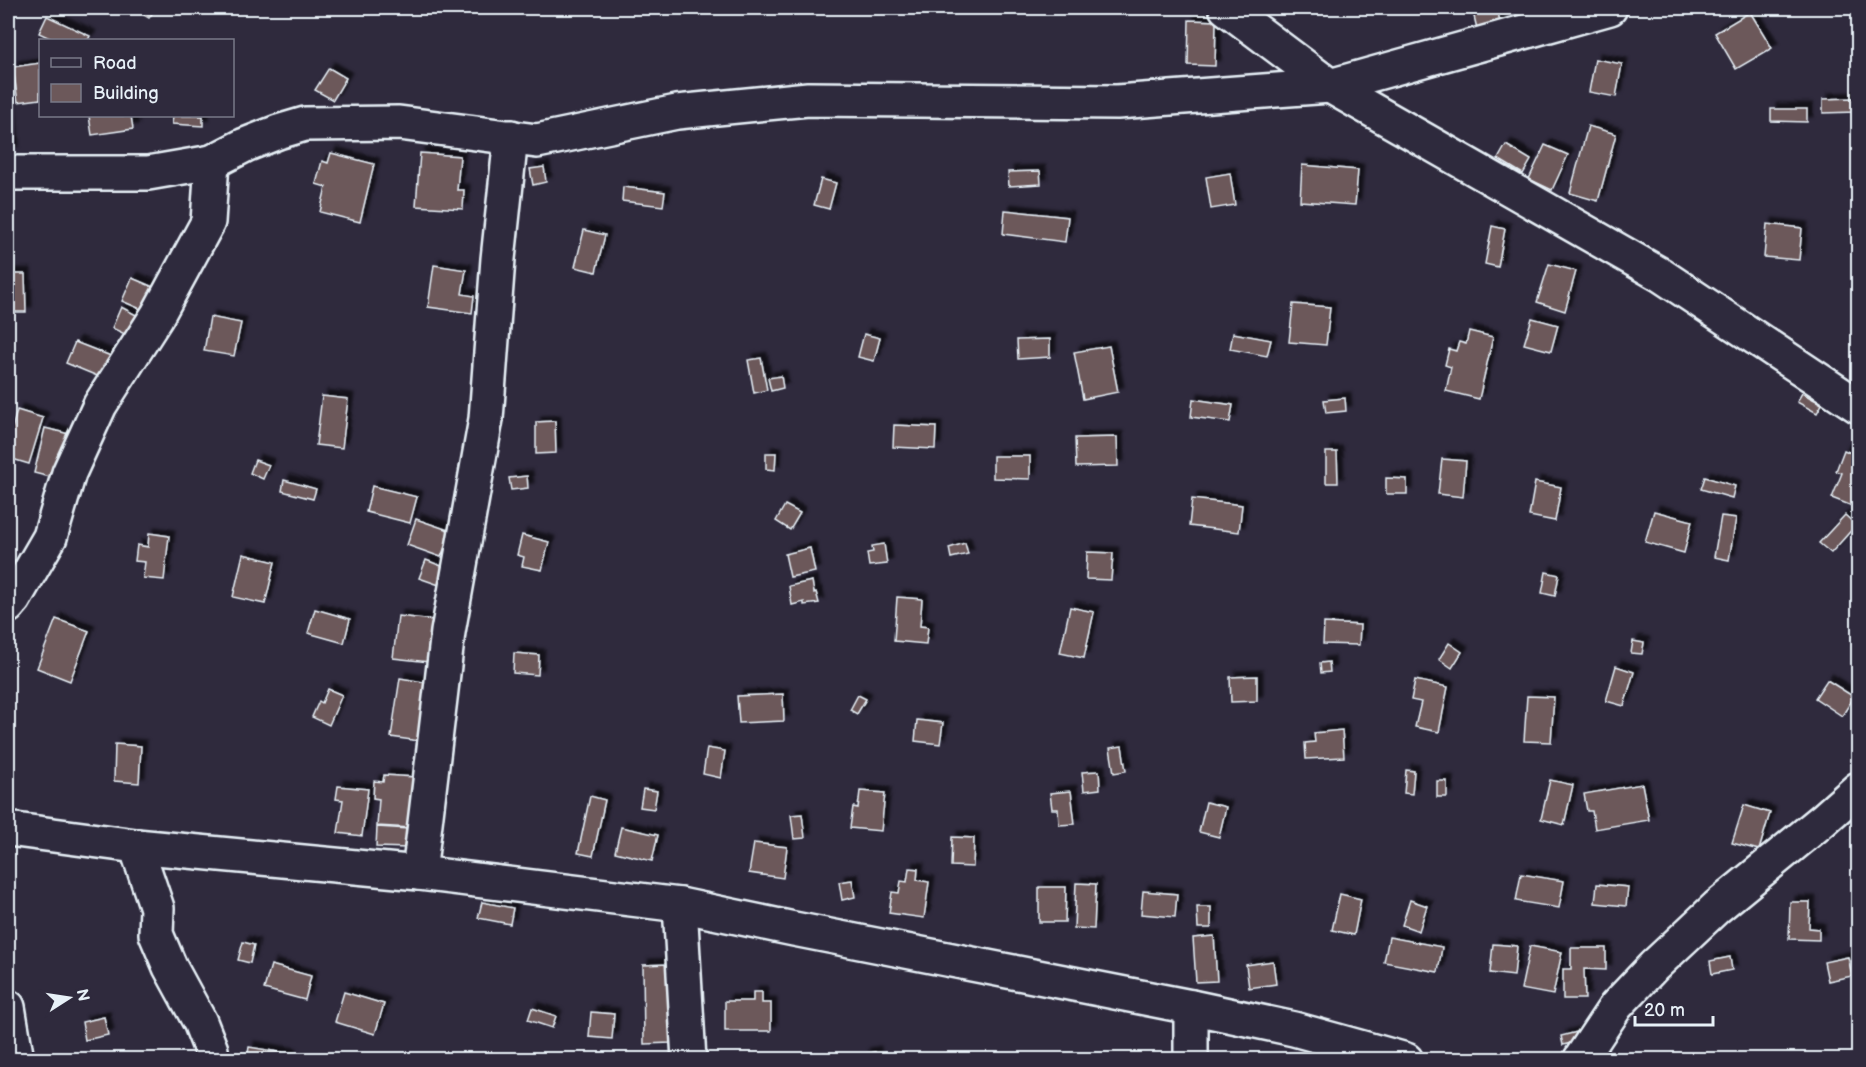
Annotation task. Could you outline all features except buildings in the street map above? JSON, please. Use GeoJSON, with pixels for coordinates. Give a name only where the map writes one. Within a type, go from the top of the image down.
{"type":"FeatureCollection","features":[{"type":"Feature","properties":{"kind":"street"},"geometry":{"type":"LineString","coordinates":[[1226,8],[1330,86],[1661,275],[1858,406]]}},
{"type":"Feature","properties":{"kind":"street"},"geometry":{"type":"LineString","coordinates":[[8,173],[148,173],[212,162],[245,145],[305,124],[399,123],[537,141],[677,111],[808,99],[1117,102],[1330,86],[1610,8]]}},
{"type":"Feature","properties":{"kind":"street"},"geometry":{"type":"LineString","coordinates":[[419,873],[448,632],[486,419],[498,259],[511,137]]}},
{"type":"Feature","properties":{"kind":"street"},"geometry":{"type":"LineString","coordinates":[[8,606],[50,537],[69,473],[99,405],[157,316],[208,222],[212,162]]}},
{"type":"Feature","properties":{"kind":"street"},"geometry":{"type":"LineString","coordinates":[[1580,1059],[1616,1006],[1654,966],[1717,907],[1858,789]]}},
{"type":"Feature","properties":{"kind":"street"},"geometry":{"type":"LineString","coordinates":[[8,830],[136,846],[419,873],[680,904],[794,929],[1191,1007],[1294,1029],[1406,1059]]}},
{"type":"Feature","properties":{"kind":"street"},"geometry":{"type":"LineString","coordinates":[[136,846],[157,908],[156,934],[170,967],[200,1022],[211,1050],[212,1059]]}},
{"type":"Feature","properties":{"kind":"street"},"geometry":{"type":"LineString","coordinates":[[680,904],[689,1059]]}},
{"type":"Feature","properties":{"kind":"street"},"geometry":{"type":"LineString","coordinates":[[8,1007],[17,1059]]}},
{"type":"Feature","properties":{"kind":"street"},"geometry":{"type":"LineString","coordinates":[[1191,1007],[1191,1059]]}}]}
